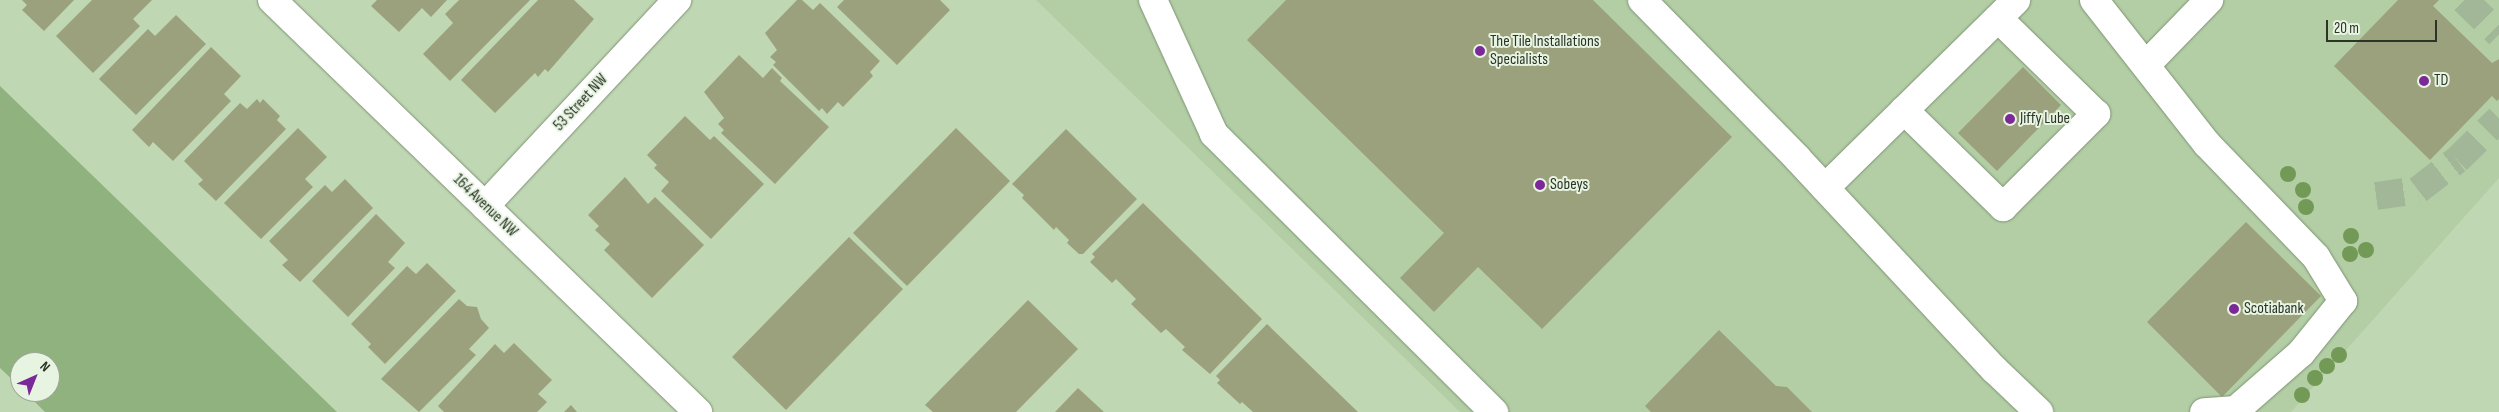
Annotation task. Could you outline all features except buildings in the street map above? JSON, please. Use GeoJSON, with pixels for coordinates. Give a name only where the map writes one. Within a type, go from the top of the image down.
{"type":"FeatureCollection","features":[{"type":"Feature","properties":{"kind":"street","name":"164 Avenue NW"},"geometry":{"type":"LineString","coordinates":[[272,0],[698,412]]}},
{"type":"Feature","properties":{"kind":"street","name":"53 Street NW"},"geometry":{"type":"LineString","coordinates":[[485,206],[677,0]]}},
{"type":"Feature","properties":{"kind":"street"},"geometry":{"type":"LineString","coordinates":[[1642,0],[1826,188],[2039,412]]}},
{"type":"Feature","properties":{"kind":"street"},"geometry":{"type":"LineString","coordinates":[[2094,0],[2207,144],[2316,258],[2343,301],[2301,353],[2236,410],[2204,412]]}},
{"type":"Feature","properties":{"kind":"street"},"geometry":{"type":"LineString","coordinates":[[2146,65],[2209,0]]}},
{"type":"Feature","properties":{"kind":"street"},"geometry":{"type":"LineString","coordinates":[[1161,5],[1214,134],[1494,412]]}},
{"type":"Feature","properties":{"kind":"street"},"geometry":{"type":"LineString","coordinates":[[1826,188],[1904,110],[2007,9],[2096,114],[2003,207],[1904,110]]}},
{"type":"Feature","properties":{"kind":"shaded area"},"geometry":{"type":"Polygon","coordinates":[[[1036,0],[2499,0],[2499,178],[2291,412],[1460,412],[1036,0]]]}},
{"type":"Feature","properties":{"kind":"shaded area"},"geometry":{"type":"Polygon","coordinates":[[[0,86],[337,412],[45,412],[35,402],[60,402],[60,352],[10,352],[10,378],[0,368],[0,86]]]}},
{"type":"Feature","properties":{"kind":"tunnel"},"geometry":{"type":"LineString","coordinates":[[2464,0],[2499,34]]}},
{"type":"Feature","properties":{"kind":"tunnel"},"geometry":{"type":"LineString","coordinates":[[2376,196],[2418,190],[2457,160],[2499,119]]}},
{"type":"Feature","properties":{"kind":"place","name":"The Tile Installations Specialists"},"geometry":{"type":"Point","coordinates":[1480,51]}},
{"type":"Feature","properties":{"kind":"place","name":"TD"},"geometry":{"type":"Point","coordinates":[2424,81]}},
{"type":"Feature","properties":{"kind":"place","name":"Jiffy Lube"},"geometry":{"type":"Point","coordinates":[2010,119]}},
{"type":"Feature","properties":{"kind":"place","name":"Sobeys"},"geometry":{"type":"Point","coordinates":[1540,185]}},
{"type":"Feature","properties":{"kind":"place","name":"Scotiabank"},"geometry":{"type":"Point","coordinates":[2234,309]}}]}
